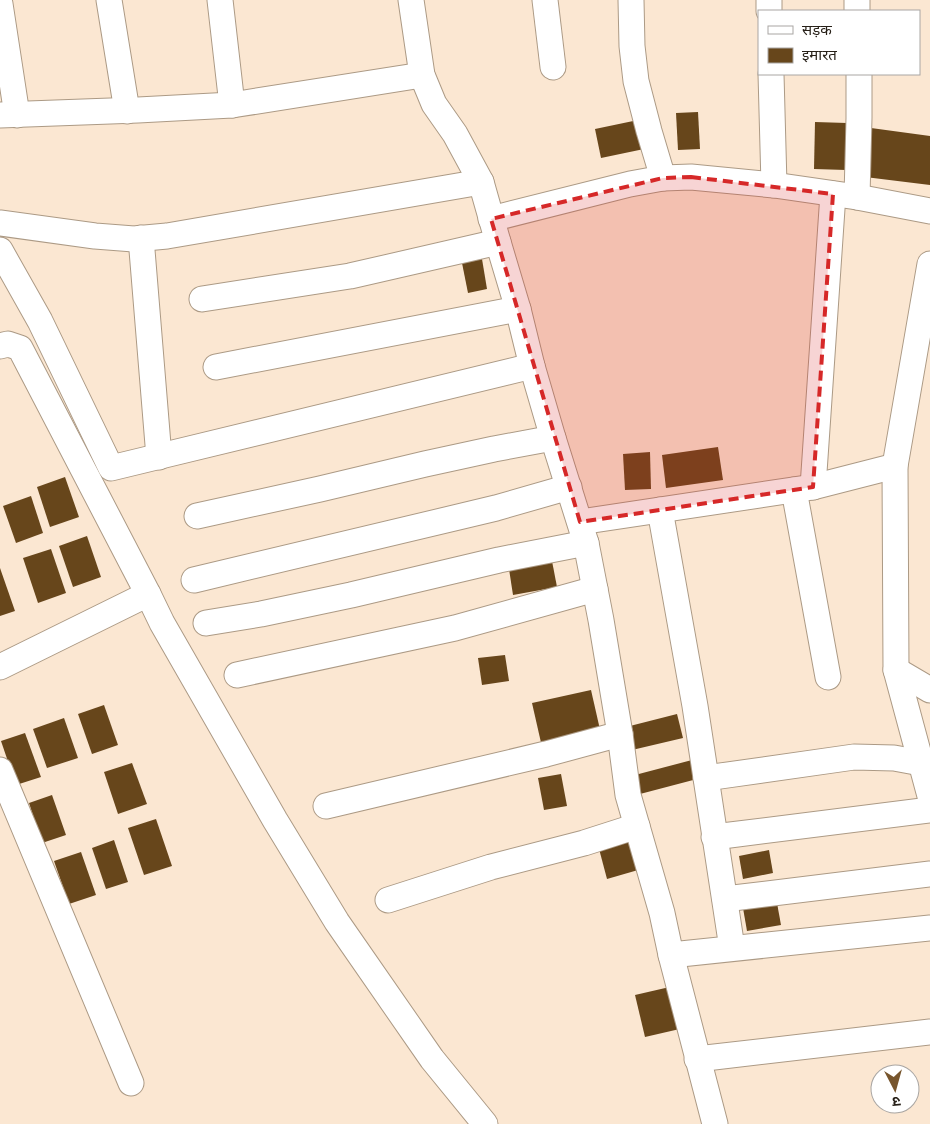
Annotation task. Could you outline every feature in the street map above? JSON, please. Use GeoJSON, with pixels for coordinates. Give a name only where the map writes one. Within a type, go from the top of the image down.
{"type":"FeatureCollection","features":[{"type":"Feature","properties":{"kind":"street"},"geometry":{"type":"LineString","coordinates":[[109,0],[127,111]]}},
{"type":"Feature","properties":{"kind":"street"},"geometry":{"type":"LineString","coordinates":[[220,0],[232,105]]}},
{"type":"Feature","properties":{"kind":"street"},"geometry":{"type":"LineString","coordinates":[[412,0],[422,75],[434,104],[482,182],[532,366],[583,533],[595,589],[620,734],[628,795],[662,913],[671,955],[715,1124]]}},
{"type":"Feature","properties":{"kind":"street"},"geometry":{"type":"LineString","coordinates":[[545,0],[553,68]]}},
{"type":"Feature","properties":{"kind":"street"},"geometry":{"type":"LineString","coordinates":[[631,0],[632,46],[636,82],[663,178]]}},
{"type":"Feature","properties":{"kind":"street"},"geometry":{"type":"LineString","coordinates":[[0,4],[8,115],[232,105],[422,75]]}},
{"type":"Feature","properties":{"kind":"street"},"geometry":{"type":"LineString","coordinates":[[771,75],[774,186]]}},
{"type":"Feature","properties":{"kind":"street"},"geometry":{"type":"LineString","coordinates":[[828,677],[804,488],[845,195],[859,118],[859,75]]}},
{"type":"Feature","properties":{"kind":"street"},"geometry":{"type":"LineString","coordinates":[[202,299],[350,276],[495,231],[630,184],[663,178],[691,177],[774,186],[845,195],[930,211]]}},
{"type":"Feature","properties":{"kind":"street"},"geometry":{"type":"LineString","coordinates":[[0,223],[95,236],[141,238],[167,236],[482,182]]}},
{"type":"Feature","properties":{"kind":"street"},"geometry":{"type":"LineString","coordinates":[[141,238],[159,457]]}},
{"type":"Feature","properties":{"kind":"street"},"geometry":{"type":"LineString","coordinates":[[0,250],[40,321],[112,468],[532,366]]}},
{"type":"Feature","properties":{"kind":"street"},"geometry":{"type":"LineString","coordinates":[[930,264],[895,466],[896,670],[930,796]]}},
{"type":"Feature","properties":{"kind":"street"},"geometry":{"type":"LineString","coordinates":[[216,367],[518,309]]}},
{"type":"Feature","properties":{"kind":"street"},"geometry":{"type":"LineString","coordinates":[[0,346],[8,344],[20,348],[174,645],[210,704],[275,820],[337,922],[432,1059],[484,1124]]}},
{"type":"Feature","properties":{"kind":"street"},"geometry":{"type":"LineString","coordinates":[[196,516],[425,464],[553,438]]}},
{"type":"Feature","properties":{"kind":"street"},"geometry":{"type":"LineString","coordinates":[[206,623],[351,595],[499,560],[660,510],[804,488],[895,466]]}},
{"type":"Feature","properties":{"kind":"street"},"geometry":{"type":"LineString","coordinates":[[194,580],[496,508],[569,488]]}},
{"type":"Feature","properties":{"kind":"street"},"geometry":{"type":"LineString","coordinates":[[660,510],[706,778],[732,948]]}},
{"type":"Feature","properties":{"kind":"street"},"geometry":{"type":"LineString","coordinates":[[237,676],[455,628],[595,589]]}},
{"type":"Feature","properties":{"kind":"street"},"geometry":{"type":"LineString","coordinates":[[0,667],[148,594]]}},
{"type":"Feature","properties":{"kind":"street"},"geometry":{"type":"LineString","coordinates":[[896,670],[930,690]]}},
{"type":"Feature","properties":{"kind":"street"},"geometry":{"type":"LineString","coordinates":[[326,806],[546,754],[620,734]]}},
{"type":"Feature","properties":{"kind":"street"},"geometry":{"type":"LineString","coordinates":[[706,778],[854,757],[894,758],[921,763]]}},
{"type":"Feature","properties":{"kind":"street"},"geometry":{"type":"LineString","coordinates":[[0,770],[131,1083]]}},
{"type":"Feature","properties":{"kind":"street"},"geometry":{"type":"LineString","coordinates":[[714,837],[930,810]]}},
{"type":"Feature","properties":{"kind":"street"},"geometry":{"type":"LineString","coordinates":[[388,900],[491,867],[584,843],[637,826]]}},
{"type":"Feature","properties":{"kind":"street"},"geometry":{"type":"LineString","coordinates":[[725,899],[930,874]]}},
{"type":"Feature","properties":{"kind":"street"},"geometry":{"type":"LineString","coordinates":[[671,955],[930,928]]}},
{"type":"Feature","properties":{"kind":"street"},"geometry":{"type":"LineString","coordinates":[[697,1058],[930,1032]]}},
{"type":"Feature","properties":{"kind":"highlighted area"},"geometry":{"type":"Polygon","coordinates":[[[691,177],[833,194],[813,487],[580,522],[491,219],[663,178],[691,177]]]}},
{"type":"Feature","properties":{"kind":"building"},"geometry":{"type":"Polygon","coordinates":[[[698,112],[700,149],[678,150],[676,113],[698,112]]]}},
{"type":"Feature","properties":{"kind":"building"},"geometry":{"type":"Polygon","coordinates":[[[638,120],[644,149],[601,158],[595,129],[638,120]]]}},
{"type":"Feature","properties":{"kind":"building"},"geometry":{"type":"Polygon","coordinates":[[[815,122],[847,123],[846,170],[814,169],[815,122]]]}},
{"type":"Feature","properties":{"kind":"building"},"geometry":{"type":"Polygon","coordinates":[[[871,128],[930,136],[930,185],[865,177],[871,128]]]}},
{"type":"Feature","properties":{"kind":"building"},"geometry":{"type":"Polygon","coordinates":[[[482,259],[487,289],[468,293],[462,263],[482,259]]]}},
{"type":"Feature","properties":{"kind":"building"},"geometry":{"type":"Polygon","coordinates":[[[718,447],[723,480],[666,488],[662,455],[718,447]]]}},
{"type":"Feature","properties":{"kind":"building"},"geometry":{"type":"Polygon","coordinates":[[[650,452],[651,489],[625,490],[623,454],[650,452]]]}},
{"type":"Feature","properties":{"kind":"building"},"geometry":{"type":"Polygon","coordinates":[[[65,477],[79,517],[50,527],[37,487],[65,477]]]}},
{"type":"Feature","properties":{"kind":"building"},"geometry":{"type":"Polygon","coordinates":[[[31,496],[43,533],[16,543],[3,506],[31,496]]]}},
{"type":"Feature","properties":{"kind":"building"},"geometry":{"type":"Polygon","coordinates":[[[87,536],[101,577],[73,587],[59,546],[87,536]]]}},
{"type":"Feature","properties":{"kind":"building"},"geometry":{"type":"Polygon","coordinates":[[[51,549],[66,593],[38,603],[23,558],[51,549]]]}},
{"type":"Feature","properties":{"kind":"building"},"geometry":{"type":"Polygon","coordinates":[[[552,561],[557,587],[513,595],[509,569],[552,561]]]}},
{"type":"Feature","properties":{"kind":"building"},"geometry":{"type":"Polygon","coordinates":[[[0,568],[15,611],[0,616],[0,568]]]}},
{"type":"Feature","properties":{"kind":"building"},"geometry":{"type":"Polygon","coordinates":[[[505,655],[509,681],[482,685],[478,658],[505,655]]]}},
{"type":"Feature","properties":{"kind":"building"},"geometry":{"type":"Polygon","coordinates":[[[591,690],[601,734],[542,747],[532,703],[591,690]]]}},
{"type":"Feature","properties":{"kind":"building"},"geometry":{"type":"Polygon","coordinates":[[[104,705],[118,745],[92,754],[78,714],[104,705]]]}},
{"type":"Feature","properties":{"kind":"building"},"geometry":{"type":"Polygon","coordinates":[[[677,714],[683,738],[632,750],[626,727],[677,714]]]}},
{"type":"Feature","properties":{"kind":"building"},"geometry":{"type":"Polygon","coordinates":[[[64,718],[78,758],[47,768],[33,729],[64,718]]]}},
{"type":"Feature","properties":{"kind":"building"},"geometry":{"type":"Polygon","coordinates":[[[25,733],[41,777],[16,785],[1,741],[25,733]]]}},
{"type":"Feature","properties":{"kind":"building"},"geometry":{"type":"Polygon","coordinates":[[[692,760],[697,779],[640,794],[635,775],[692,760]]]}},
{"type":"Feature","properties":{"kind":"building"},"geometry":{"type":"Polygon","coordinates":[[[132,763],[147,804],[118,814],[104,772],[132,763]]]}},
{"type":"Feature","properties":{"kind":"building"},"geometry":{"type":"Polygon","coordinates":[[[561,774],[567,806],[544,810],[538,778],[561,774]]]}},
{"type":"Feature","properties":{"kind":"building"},"geometry":{"type":"Polygon","coordinates":[[[52,795],[66,835],[42,843],[29,803],[52,795]]]}},
{"type":"Feature","properties":{"kind":"building"},"geometry":{"type":"Polygon","coordinates":[[[156,819],[172,866],[144,875],[128,828],[156,819]]]}},
{"type":"Feature","properties":{"kind":"building"},"geometry":{"type":"Polygon","coordinates":[[[635,834],[645,868],[607,879],[598,845],[635,834]]]}},
{"type":"Feature","properties":{"kind":"building"},"geometry":{"type":"Polygon","coordinates":[[[114,840],[128,882],[106,889],[92,848],[114,840]]]}},
{"type":"Feature","properties":{"kind":"building"},"geometry":{"type":"Polygon","coordinates":[[[769,850],[773,873],[743,879],[739,856],[769,850]]]}},
{"type":"Feature","properties":{"kind":"building"},"geometry":{"type":"Polygon","coordinates":[[[81,852],[96,895],[69,904],[54,861],[81,852]]]}},
{"type":"Feature","properties":{"kind":"building"},"geometry":{"type":"Polygon","coordinates":[[[777,903],[781,925],[747,931],[743,908],[777,903]]]}},
{"type":"Feature","properties":{"kind":"building"},"geometry":{"type":"Polygon","coordinates":[[[674,986],[684,1028],[645,1037],[635,995],[674,986]]]}}]}
